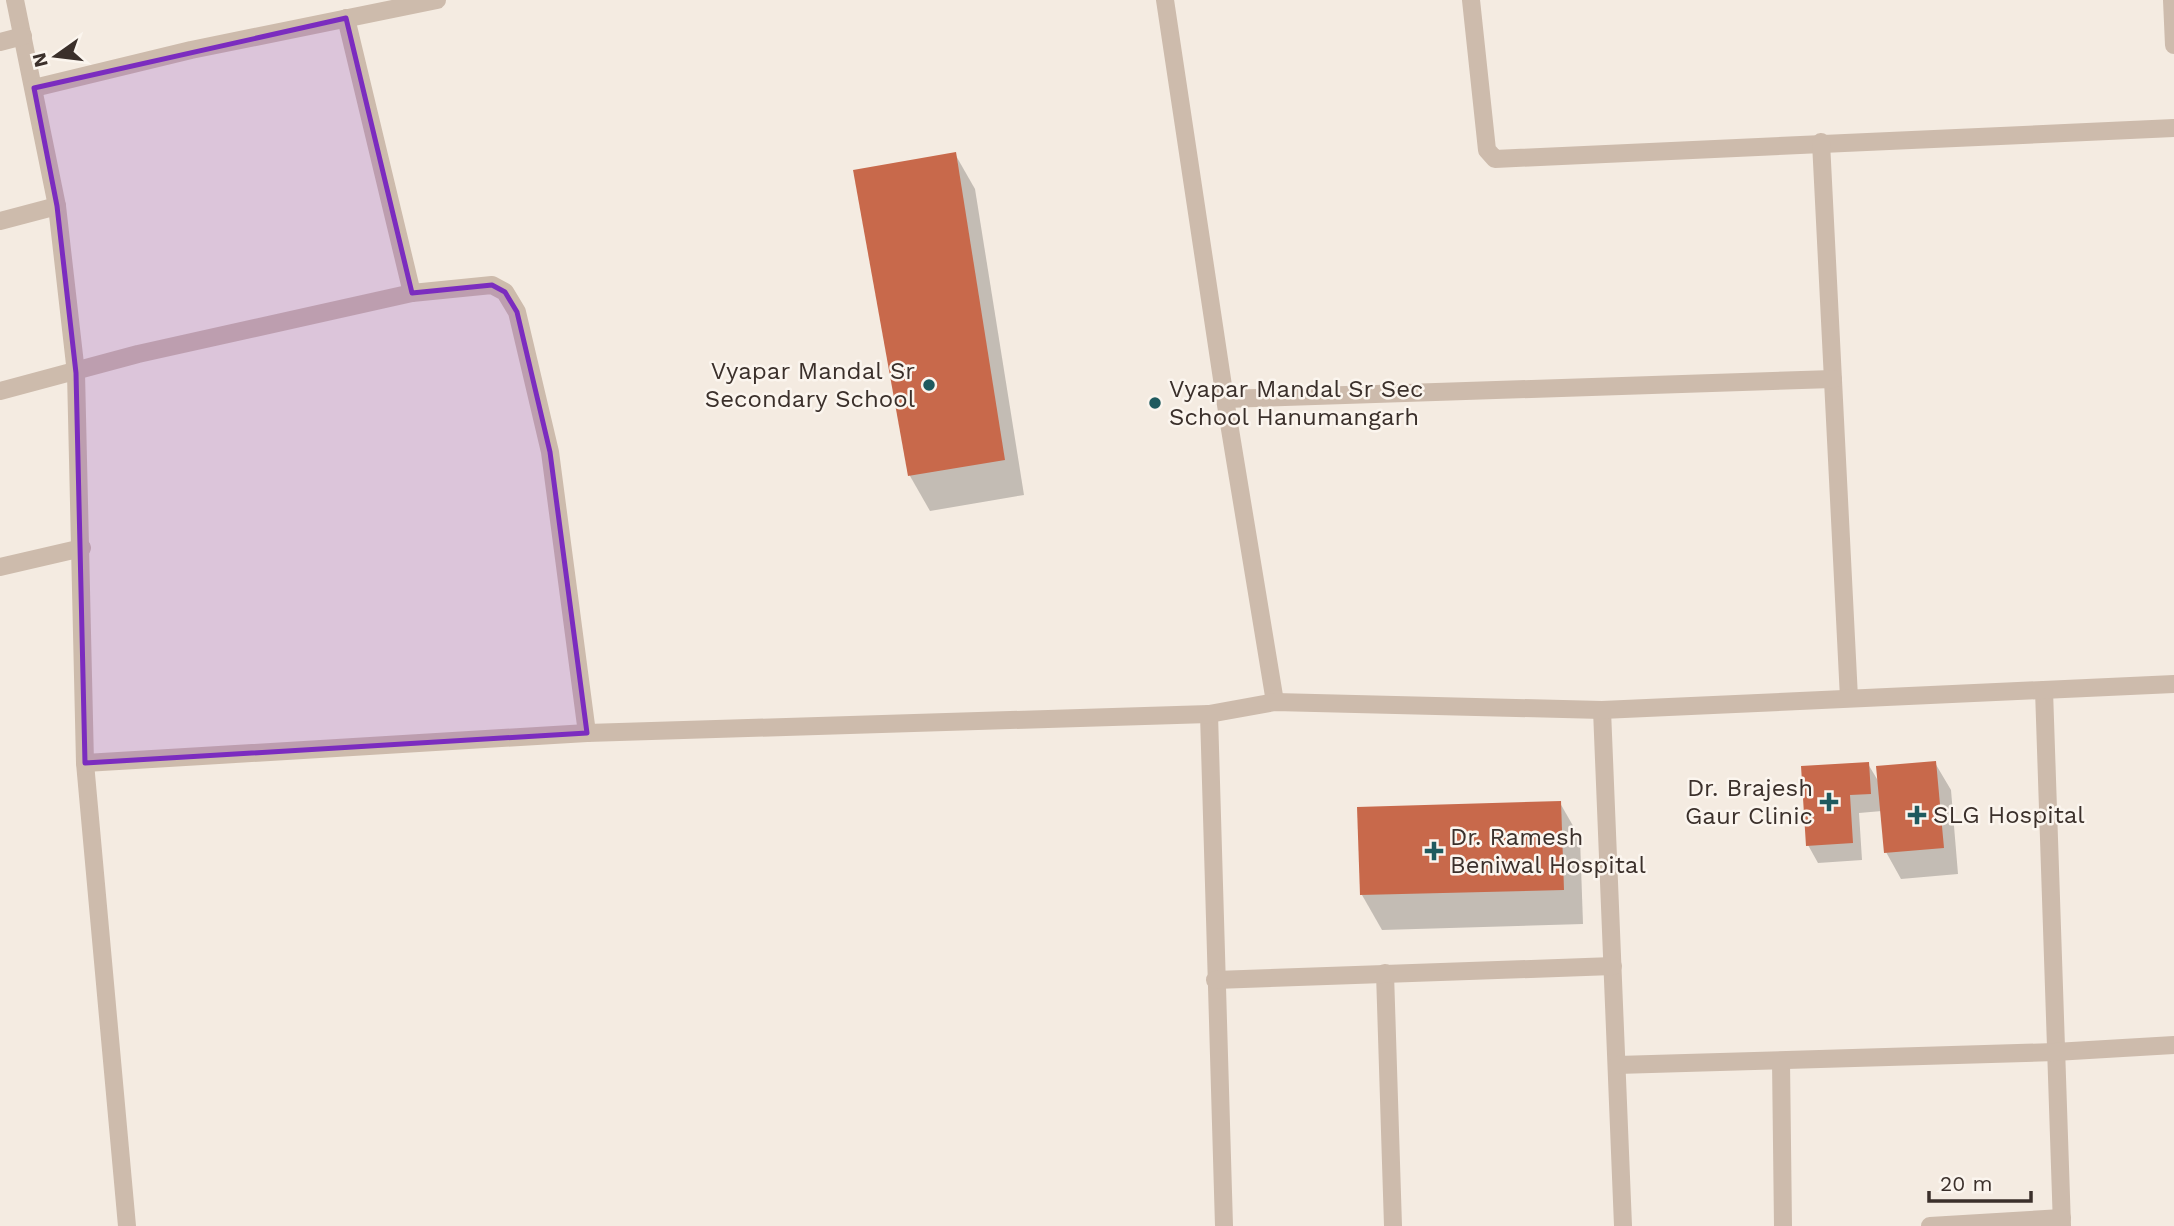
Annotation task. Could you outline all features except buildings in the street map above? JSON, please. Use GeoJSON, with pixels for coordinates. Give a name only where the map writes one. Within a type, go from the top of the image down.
{"type":"FeatureCollection","features":[{"type":"Feature","properties":{"kind":"street"},"geometry":{"type":"LineString","coordinates":[[15,0],[57,206],[76,373],[85,763],[127,1226]]}},
{"type":"Feature","properties":{"kind":"street"},"geometry":{"type":"LineString","coordinates":[[34,88],[191,50],[438,0]]}},
{"type":"Feature","properties":{"kind":"street"},"geometry":{"type":"LineString","coordinates":[[1165,0],[1225,399],[1275,702]]}},
{"type":"Feature","properties":{"kind":"street"},"geometry":{"type":"LineString","coordinates":[[1471,0],[1487,150],[1495,159],[1821,142],[2174,128]]}},
{"type":"Feature","properties":{"kind":"street"},"geometry":{"type":"LineString","coordinates":[[2172,0],[2174,45]]}},
{"type":"Feature","properties":{"kind":"street"},"geometry":{"type":"LineString","coordinates":[[346,18],[412,293]]}},
{"type":"Feature","properties":{"kind":"street"},"geometry":{"type":"LineString","coordinates":[[0,42],[23,36]]}},
{"type":"Feature","properties":{"kind":"street"},"geometry":{"type":"LineString","coordinates":[[1821,142],[1849,698]]}},
{"type":"Feature","properties":{"kind":"street"},"geometry":{"type":"LineString","coordinates":[[0,221],[57,206]]}},
{"type":"Feature","properties":{"kind":"street"},"geometry":{"type":"LineString","coordinates":[[0,391],[76,373],[138,354],[412,293],[492,285],[505,292],[517,312],[550,452],[587,733]]}},
{"type":"Feature","properties":{"kind":"street"},"geometry":{"type":"LineString","coordinates":[[1225,399],[1833,379]]}},
{"type":"Feature","properties":{"kind":"street"},"geometry":{"type":"LineString","coordinates":[[0,567],[82,548]]}},
{"type":"Feature","properties":{"kind":"street"},"geometry":{"type":"LineString","coordinates":[[85,763],[587,733],[1209,714],[1275,702],[1602,710],[2174,684]]}},
{"type":"Feature","properties":{"kind":"street"},"geometry":{"type":"LineString","coordinates":[[1930,1226],[2062,1222],[2044,690]]}},
{"type":"Feature","properties":{"kind":"street"},"geometry":{"type":"LineString","coordinates":[[1602,710],[1623,1226]]}},
{"type":"Feature","properties":{"kind":"street"},"geometry":{"type":"LineString","coordinates":[[1209,714],[1224,1226]]}},
{"type":"Feature","properties":{"kind":"street"},"geometry":{"type":"LineString","coordinates":[[1215,980],[1613,966]]}},
{"type":"Feature","properties":{"kind":"street"},"geometry":{"type":"LineString","coordinates":[[1385,974],[1394,1226]]}},
{"type":"Feature","properties":{"kind":"street"},"geometry":{"type":"LineString","coordinates":[[1617,1065],[2055,1052],[2174,1045]]}},
{"type":"Feature","properties":{"kind":"street"},"geometry":{"type":"LineString","coordinates":[[1781,1061],[1783,1226]]}},
{"type":"Feature","properties":{"kind":"highlighted area"},"geometry":{"type":"Polygon","coordinates":[[[346,18],[412,293],[492,285],[505,292],[517,312],[550,452],[587,733],[85,763],[76,373],[57,206],[34,88],[346,18]]]}},
{"type":"Feature","properties":{"kind":"place","name":"Vyapar Mandal Sr Secondary School"},"geometry":{"type":"Point","coordinates":[929,385]}},
{"type":"Feature","properties":{"kind":"place","name":"Vyapar Mandal Sr Sec School Hanumangarh"},"geometry":{"type":"Point","coordinates":[1155,403]}},
{"type":"Feature","properties":{"kind":"place","name":"Dr. Brajesh Gaur Clinic"},"geometry":{"type":"Point","coordinates":[1829,802]}},
{"type":"Feature","properties":{"kind":"place","name":"SLG Hospital"},"geometry":{"type":"Point","coordinates":[1917,815]}},
{"type":"Feature","properties":{"kind":"place","name":"Dr. Ramesh Beniwal Hospital"},"geometry":{"type":"Point","coordinates":[1434,851]}}]}
